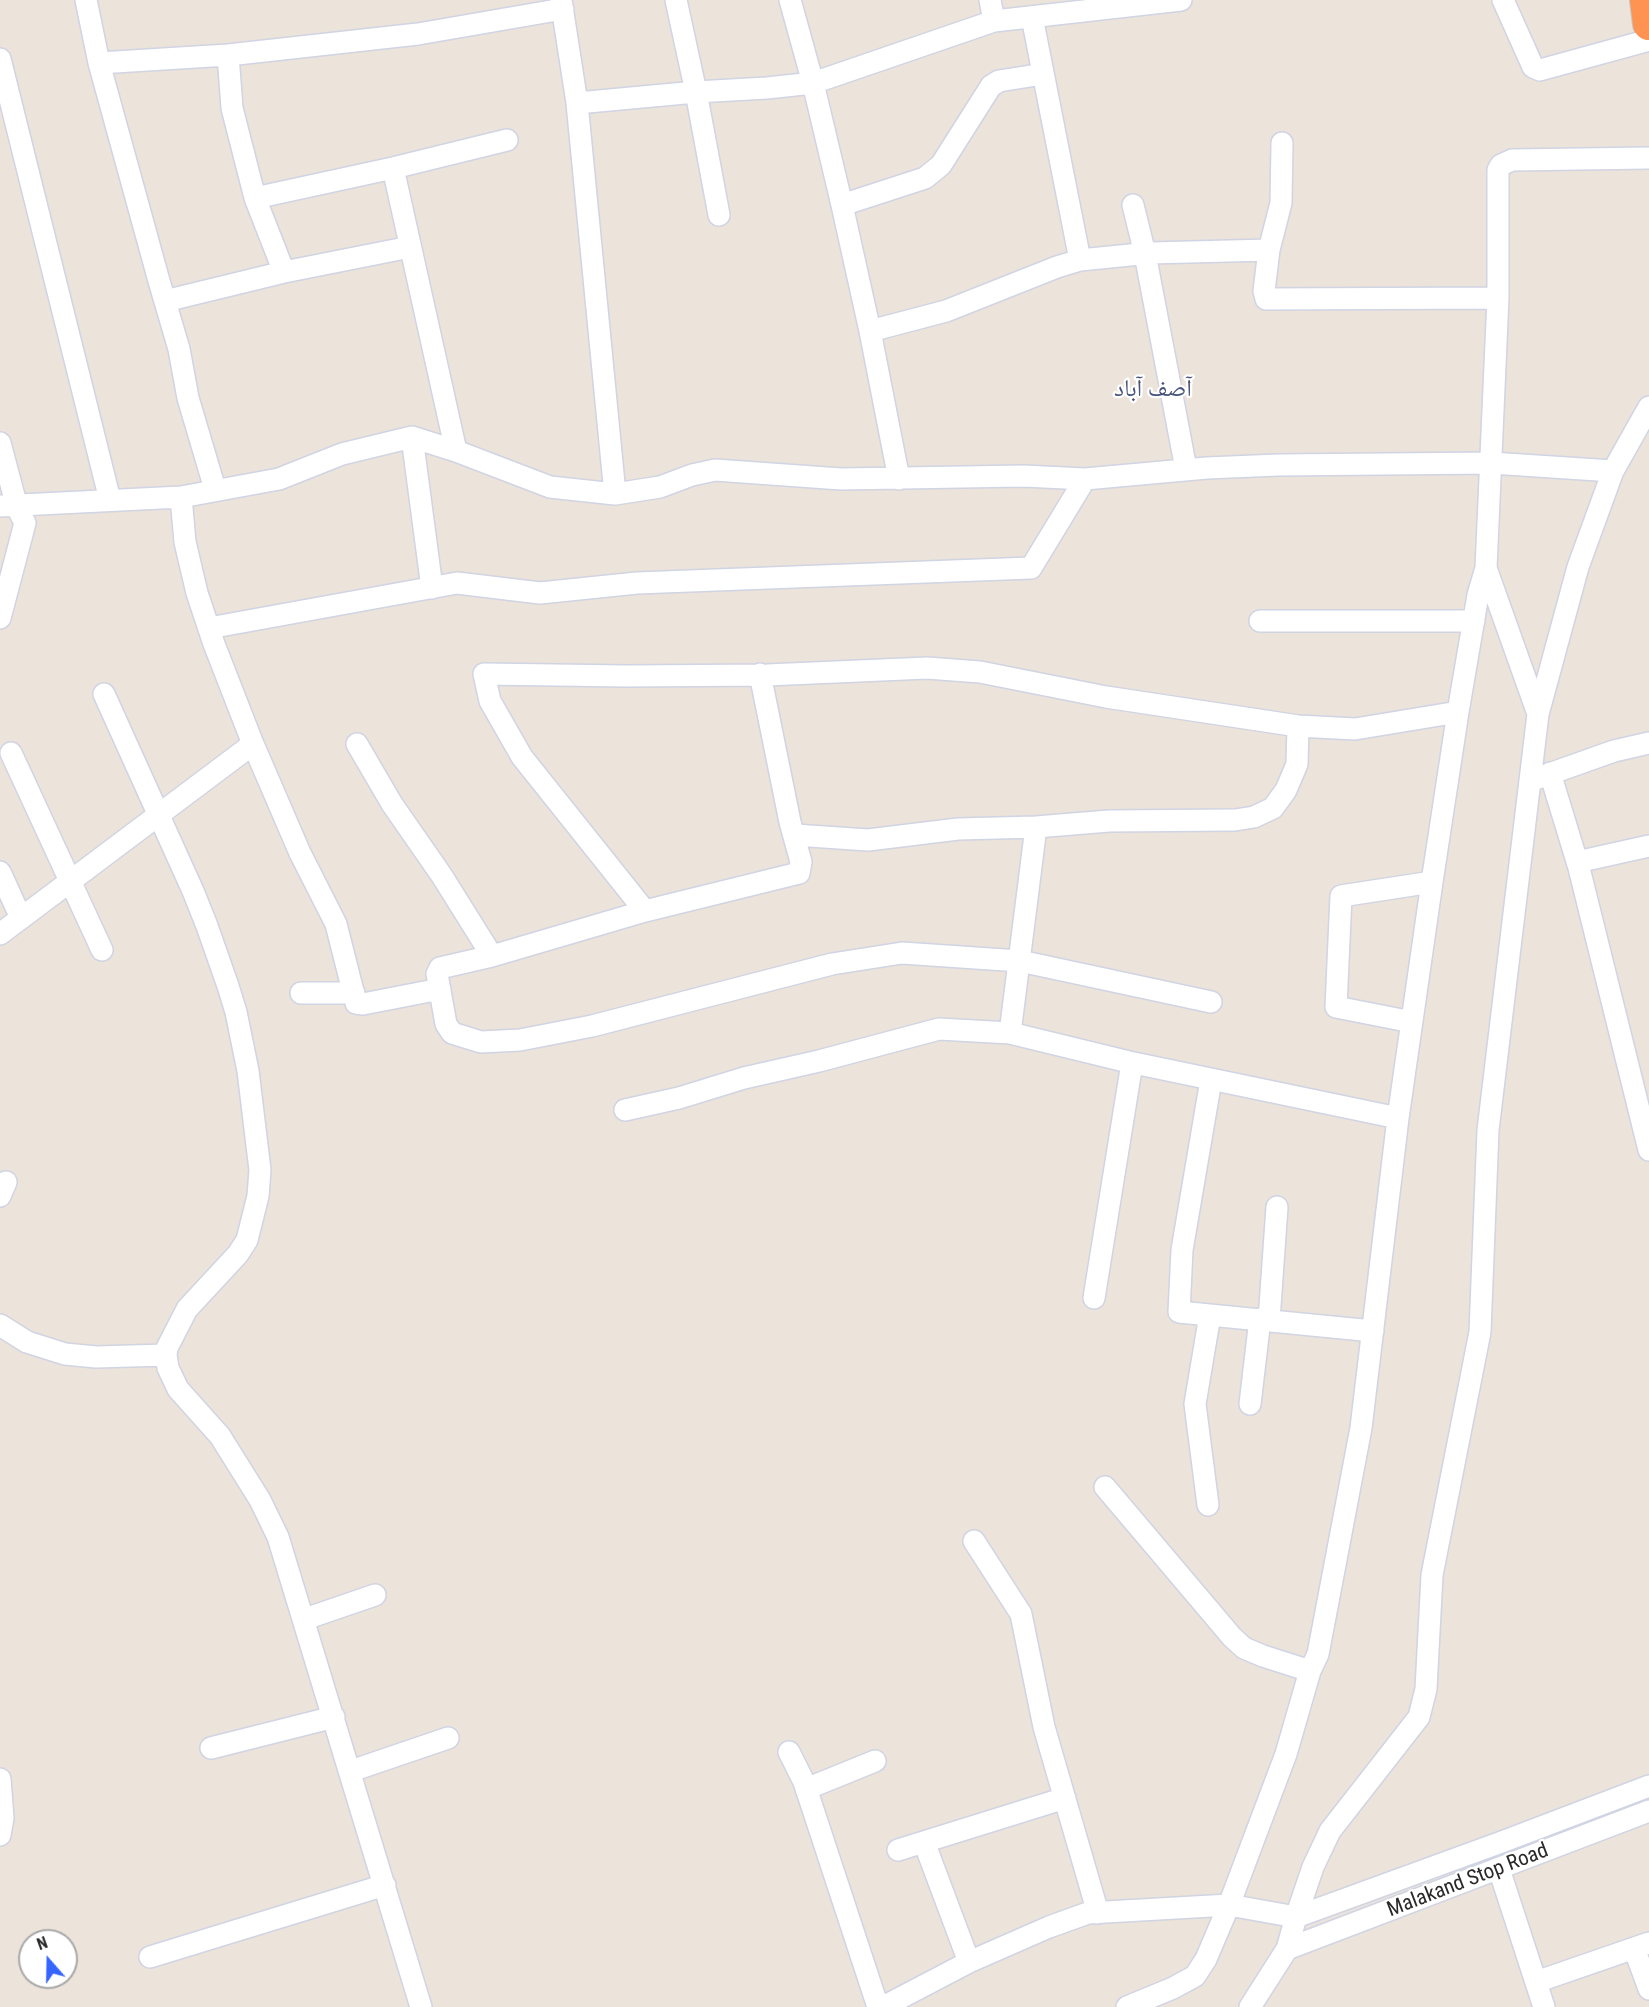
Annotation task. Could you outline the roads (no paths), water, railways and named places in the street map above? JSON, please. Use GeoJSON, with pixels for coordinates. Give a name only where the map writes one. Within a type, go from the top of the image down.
{"type":"FeatureCollection","features":[{"type":"Feature","properties":{"kind":"highway"},"geometry":{"type":"LineString","coordinates":[[1646,0],[1649,24]]}},
{"type":"Feature","properties":{"kind":"street"},"geometry":{"type":"LineString","coordinates":[[86,0],[99,63],[179,349],[188,398],[214,489]]}},
{"type":"Feature","properties":{"kind":"street"},"geometry":{"type":"LineString","coordinates":[[676,0],[719,214]]}},
{"type":"Feature","properties":{"kind":"street"},"geometry":{"type":"LineString","coordinates":[[790,0],[813,83],[842,205],[899,478]]}},
{"type":"Feature","properties":{"kind":"street"},"geometry":{"type":"LineString","coordinates":[[990,0],[994,21]]}},
{"type":"Feature","properties":{"kind":"street"},"geometry":{"type":"LineString","coordinates":[[577,103],[813,83],[994,21],[1032,17],[1086,5],[1181,0]]}},
{"type":"Feature","properties":{"kind":"street"},"geometry":{"type":"LineString","coordinates":[[1503,0],[1533,67],[1540,70],[1649,40]]}},
{"type":"Feature","properties":{"kind":"street"},"geometry":{"type":"LineString","coordinates":[[99,63],[228,55],[418,34],[562,4],[577,103],[615,494]]}},
{"type":"Feature","properties":{"kind":"street"},"geometry":{"type":"LineString","coordinates":[[1032,17],[1080,260]]}},
{"type":"Feature","properties":{"kind":"street"},"geometry":{"type":"LineString","coordinates":[[228,55],[232,108],[255,198],[284,272]]}},
{"type":"Feature","properties":{"kind":"street"},"geometry":{"type":"LineString","coordinates":[[0,59],[110,500]]}},
{"type":"Feature","properties":{"kind":"street"},"geometry":{"type":"LineString","coordinates":[[842,205],[925,178],[941,165],[991,86],[999,81],[1043,74]]}},
{"type":"Feature","properties":{"kind":"street"},"geometry":{"type":"LineString","coordinates":[[255,198],[507,140]]}},
{"type":"Feature","properties":{"kind":"street"},"geometry":{"type":"LineString","coordinates":[[1282,143],[1281,203],[1269,250],[1264,291],[1266,299],[1498,298]]}},
{"type":"Feature","properties":{"kind":"street"},"geometry":{"type":"LineString","coordinates":[[1127,2007],[1195,1976],[1206,1959],[1286,1754],[1310,1671],[1318,1654],[1361,1428],[1398,1118],[1432,882],[1478,595],[1486,568],[1498,298],[1498,170],[1501,165],[1512,160],[1649,158]]}},
{"type":"Feature","properties":{"kind":"street"},"geometry":{"type":"LineString","coordinates":[[393,168],[456,451]]}},
{"type":"Feature","properties":{"kind":"street"},"geometry":{"type":"LineString","coordinates":[[1133,205],[1145,254],[1186,470]]}},
{"type":"Feature","properties":{"kind":"street"},"geometry":{"type":"LineString","coordinates":[[165,301],[284,272],[410,247]]}},
{"type":"Feature","properties":{"kind":"street"},"geometry":{"type":"LineString","coordinates":[[870,331],[946,311],[1080,260],[1145,254],[1269,250]]}},
{"type":"Feature","properties":{"kind":"street"},"geometry":{"type":"LineString","coordinates":[[1250,2007],[1287,1949],[1313,1867],[1330,1831],[1419,1718],[1426,1689],[1432,1575],[1480,1332],[1488,1130],[1538,714],[1578,567],[1613,471],[1649,407]]}},
{"type":"Feature","properties":{"kind":"street"},"geometry":{"type":"LineString","coordinates":[[8,506],[181,497],[279,478],[342,454],[412,437],[456,451],[550,487],[615,494],[660,487],[692,475],[715,470],[841,479],[1024,476],[1085,479],[1278,465],[1491,464],[1613,471]]}},
{"type":"Feature","properties":{"kind":"street"},"geometry":{"type":"LineString","coordinates":[[412,437],[432,588]]}},
{"type":"Feature","properties":{"kind":"street"},"geometry":{"type":"LineString","coordinates":[[0,443],[8,506],[25,523],[0,618]]}},
{"type":"Feature","properties":{"kind":"street"},"geometry":{"type":"LineString","coordinates":[[209,628],[457,582],[540,593],[637,583],[1031,568],[1085,479]]}},
{"type":"Feature","properties":{"kind":"street"},"geometry":{"type":"LineString","coordinates":[[181,497],[185,542],[197,593],[209,628],[253,744],[300,853],[336,924],[356,1003],[363,1004],[440,989]]}},
{"type":"Feature","properties":{"kind":"street"},"geometry":{"type":"LineString","coordinates":[[1486,568],[1538,714]]}},
{"type":"Feature","properties":{"kind":"street"},"geometry":{"type":"LineString","coordinates":[[1260,621],[1474,621]]}},
{"type":"Feature","properties":{"kind":"street"},"geometry":{"type":"LineString","coordinates":[[645,911],[522,757],[490,701],[484,674],[627,676],[927,668],[980,672],[1106,697],[1298,726],[1355,729],[1458,712]]}},
{"type":"Feature","properties":{"kind":"street"},"geometry":{"type":"LineString","coordinates":[[760,674],[790,822],[801,862],[799,873],[645,911],[492,956],[441,968],[437,974],[446,1024],[453,1033],[481,1042],[520,1040],[592,1026],[831,964],[902,953],[1020,961],[1211,1002]]}},
{"type":"Feature","properties":{"kind":"street"},"geometry":{"type":"LineString","coordinates":[[104,694],[207,926],[236,1012],[248,1071],[260,1170],[258,1196],[247,1240],[238,1254],[187,1309],[167,1348],[168,1368],[178,1389],[220,1436],[260,1500],[278,1537],[421,2007]]}},
{"type":"Feature","properties":{"kind":"street"},"geometry":{"type":"LineString","coordinates":[[795,835],[868,840],[958,829],[1036,827],[1109,821],[1235,820],[1254,817],[1273,808],[1286,790],[1297,764],[1298,726]]}},
{"type":"Feature","properties":{"kind":"street"},"geometry":{"type":"LineString","coordinates":[[1529,782],[1614,751],[1649,743]]}},
{"type":"Feature","properties":{"kind":"street"},"geometry":{"type":"LineString","coordinates":[[0,934],[253,744]]}},
{"type":"Feature","properties":{"kind":"street"},"geometry":{"type":"LineString","coordinates":[[357,744],[392,804],[442,876],[492,956]]}},
{"type":"Feature","properties":{"kind":"street"},"geometry":{"type":"LineString","coordinates":[[11,753],[102,950]]}},
{"type":"Feature","properties":{"kind":"street"},"geometry":{"type":"LineString","coordinates":[[1550,773],[1577,862],[1649,1150]]}},
{"type":"Feature","properties":{"kind":"street"},"geometry":{"type":"LineString","coordinates":[[1010,1034],[1036,827]]}},
{"type":"Feature","properties":{"kind":"street"},"geometry":{"type":"LineString","coordinates":[[1577,862],[1649,846]]}},
{"type":"Feature","properties":{"kind":"street"},"geometry":{"type":"LineString","coordinates":[[0,872],[21,918]]}},
{"type":"Feature","properties":{"kind":"street"},"geometry":{"type":"LineString","coordinates":[[1412,1022],[1335,1006],[1341,896],[1432,882]]}},
{"type":"Feature","properties":{"kind":"street"},"geometry":{"type":"LineString","coordinates":[[301,993],[354,993]]}},
{"type":"Feature","properties":{"kind":"street"},"geometry":{"type":"LineString","coordinates":[[625,1110],[679,1098],[744,1078],[939,1029],[1010,1034],[1210,1080],[1398,1118]]}},
{"type":"Feature","properties":{"kind":"street"},"geometry":{"type":"LineString","coordinates":[[1094,1298],[1132,1063]]}},
{"type":"Feature","properties":{"kind":"street"},"geometry":{"type":"LineString","coordinates":[[1210,1080],[1182,1250],[1179,1312],[1372,1330]]}},
{"type":"Feature","properties":{"kind":"street"},"geometry":{"type":"LineString","coordinates":[[1250,1404],[1265,1320],[1277,1207]]}},
{"type":"Feature","properties":{"kind":"street"},"geometry":{"type":"LineString","coordinates":[[1208,1505],[1195,1404],[1210,1315]]}},
{"type":"Feature","properties":{"kind":"street"},"geometry":{"type":"LineString","coordinates":[[0,1325],[27,1342],[65,1354],[96,1357],[166,1355]]}},
{"type":"Feature","properties":{"kind":"street"},"geometry":{"type":"LineString","coordinates":[[1105,1486],[1232,1637],[1244,1647],[1263,1656],[1310,1671]]}},
{"type":"Feature","properties":{"kind":"street"},"geometry":{"type":"LineString","coordinates":[[974,1541],[1021,1614],[1044,1727],[1098,1912]]}},
{"type":"Feature","properties":{"kind":"street"},"geometry":{"type":"LineString","coordinates":[[304,1619],[375,1595]]}},
{"type":"Feature","properties":{"kind":"street"},"geometry":{"type":"LineString","coordinates":[[211,1748],[334,1717]]}},
{"type":"Feature","properties":{"kind":"street"},"geometry":{"type":"LineString","coordinates":[[351,1771],[448,1738]]}},
{"type":"Feature","properties":{"kind":"street"},"geometry":{"type":"LineString","coordinates":[[789,1752],[806,1789],[881,2007],[969,1962],[1088,1913],[1229,1905],[1296,1917],[1649,1786]]}},
{"type":"Feature","properties":{"kind":"street"},"geometry":{"type":"LineString","coordinates":[[806,1789],[875,1761]]}},
{"type":"Feature","properties":{"kind":"street"},"geometry":{"type":"LineString","coordinates":[[0,1779],[3,1818],[0,1835]]}},
{"type":"Feature","properties":{"kind":"street"},"geometry":{"type":"LineString","coordinates":[[898,1850],[1065,1798]]}},
{"type":"Feature","properties":{"kind":"street","name":"Malakand Stop Road"},"geometry":{"type":"LineString","coordinates":[[1287,1949],[1649,1811]]}},
{"type":"Feature","properties":{"kind":"street"},"geometry":{"type":"LineString","coordinates":[[924,1842],[969,1962]]}},
{"type":"Feature","properties":{"kind":"street"},"geometry":{"type":"LineString","coordinates":[[1499,1869],[1544,2007]]}},
{"type":"Feature","properties":{"kind":"street"},"geometry":{"type":"LineString","coordinates":[[150,1957],[385,1885]]}},
{"type":"Feature","properties":{"kind":"street"},"geometry":{"type":"LineString","coordinates":[[1536,1982],[1642,1946],[1649,1989]]}},
{"type":"Feature","properties":{"kind":"district","name":"آصف آباد"},"geometry":{"type":"Point","coordinates":[1153,390]}}]}
